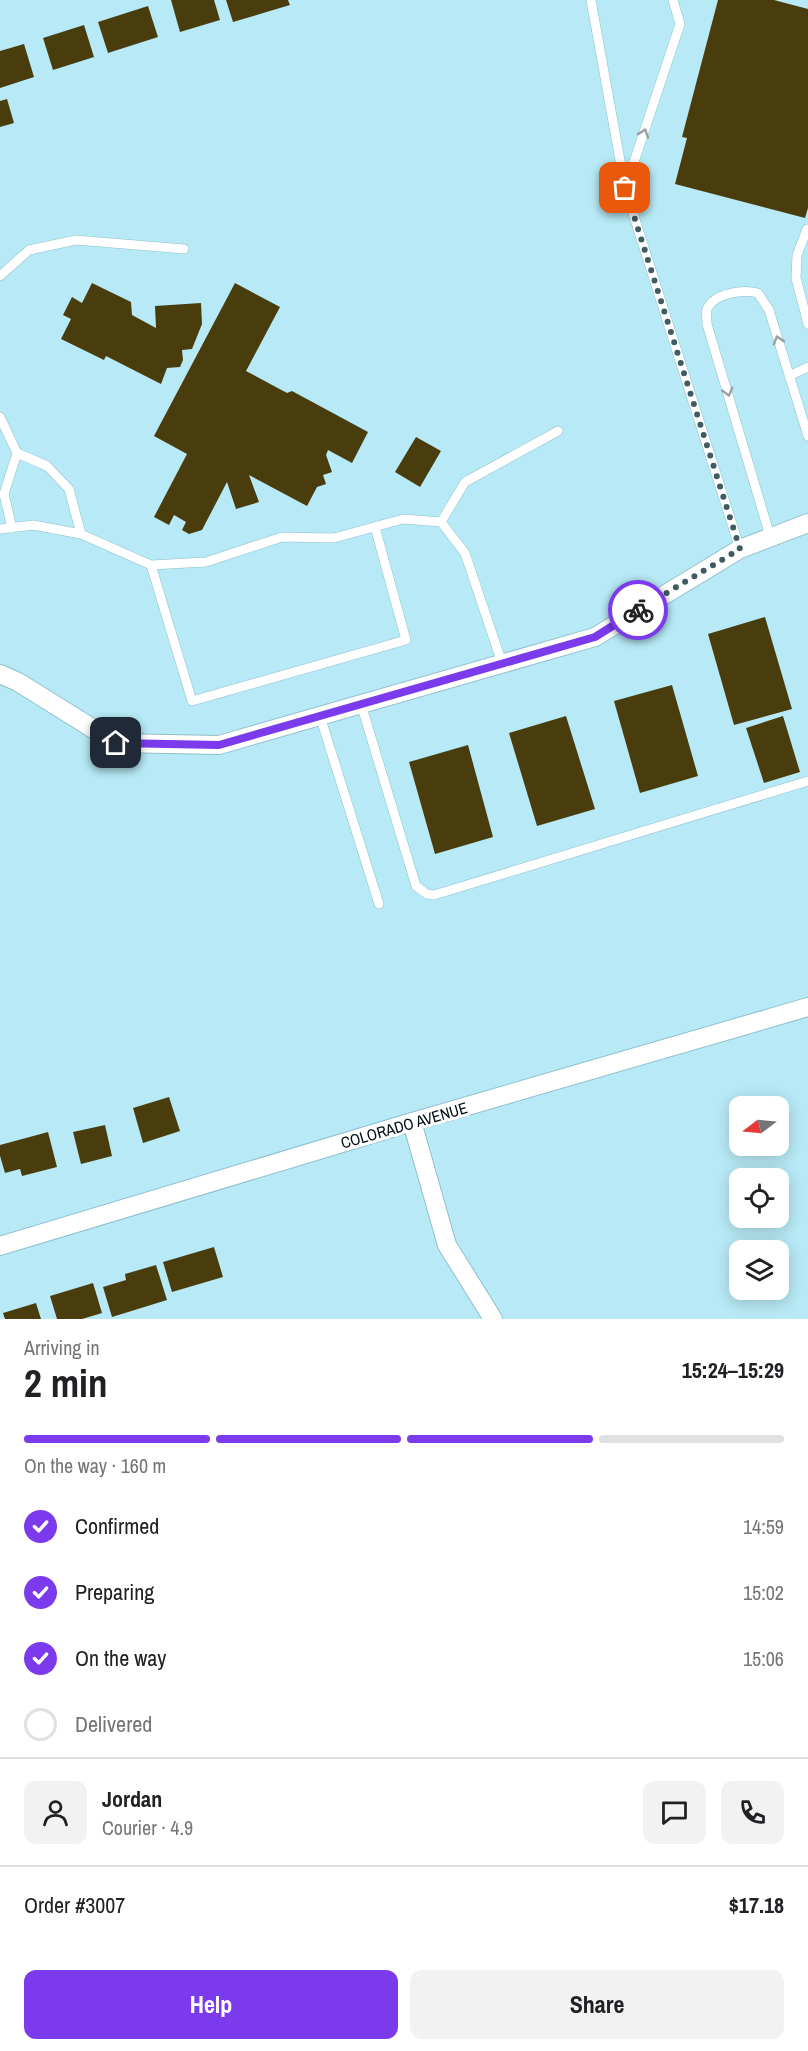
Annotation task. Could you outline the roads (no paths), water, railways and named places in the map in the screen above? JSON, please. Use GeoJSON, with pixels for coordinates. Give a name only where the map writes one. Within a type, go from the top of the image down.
{"type":"FeatureCollection","features":[{"type":"Feature","properties":{"kind":"street"},"geometry":{"type":"LineString","coordinates":[[0,674],[18,682],[116,743],[219,745],[595,637],[740,549],[808,523]]}},
{"type":"Feature","properties":{"kind":"street","name":"COLORADO AVENUE"},"geometry":{"type":"LineString","coordinates":[[0,1246],[412,1122],[808,1007]]}},
{"type":"Feature","properties":{"kind":"street"},"geometry":{"type":"LineString","coordinates":[[412,1122],[447,1245],[493,1319]]}},
{"type":"Feature","properties":{"kind":"lane"},"geometry":{"type":"LineString","coordinates":[[591,0],[625,188],[740,549]]}},
{"type":"Feature","properties":{"kind":"lane"},"geometry":{"type":"LineString","coordinates":[[625,188],[680,24],[673,0]]}},
{"type":"Feature","properties":{"kind":"lane"},"geometry":{"type":"LineString","coordinates":[[807,230],[797,255],[796,278],[808,324]]}},
{"type":"Feature","properties":{"kind":"lane"},"geometry":{"type":"LineString","coordinates":[[0,276],[29,250],[76,240],[184,249]]}},
{"type":"Feature","properties":{"kind":"lane"},"geometry":{"type":"LineString","coordinates":[[770,536],[707,324],[706,311],[715,299],[747,290],[758,293],[769,310],[808,436]]}},
{"type":"Feature","properties":{"kind":"lane"},"geometry":{"type":"LineString","coordinates":[[789,376],[808,367]]}},
{"type":"Feature","properties":{"kind":"lane"},"geometry":{"type":"LineString","coordinates":[[0,417],[17,453],[47,466],[69,489],[81,534]]}},
{"type":"Feature","properties":{"kind":"lane"},"geometry":{"type":"LineString","coordinates":[[441,522],[465,482],[558,431]]}},
{"type":"Feature","properties":{"kind":"lane"},"geometry":{"type":"LineString","coordinates":[[12,528],[4,494],[17,453]]}},
{"type":"Feature","properties":{"kind":"lane"},"geometry":{"type":"LineString","coordinates":[[0,529],[33,525],[81,534],[151,565],[206,562],[282,537],[334,538],[403,519],[441,522],[465,553],[502,663]]}},
{"type":"Feature","properties":{"kind":"lane"},"geometry":{"type":"LineString","coordinates":[[151,565],[192,701],[406,640],[375,527]]}},
{"type":"Feature","properties":{"kind":"lane"},"geometry":{"type":"LineString","coordinates":[[361,704],[416,886],[427,894],[434,895],[808,781]]}},
{"type":"Feature","properties":{"kind":"lane"},"geometry":{"type":"LineString","coordinates":[[320,716],[379,904]]}}]}
